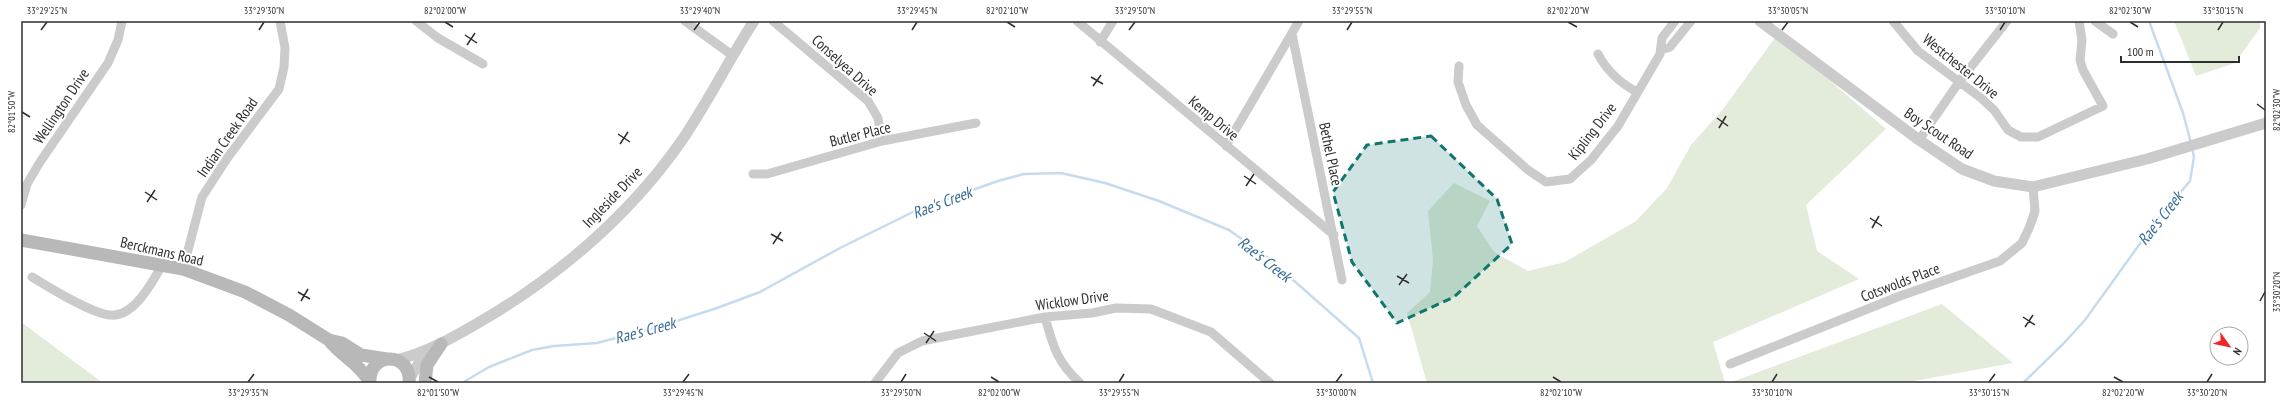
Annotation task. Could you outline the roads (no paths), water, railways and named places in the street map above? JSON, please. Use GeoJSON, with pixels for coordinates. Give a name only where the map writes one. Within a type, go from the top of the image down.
{"type":"FeatureCollection","features":[{"type":"Feature","properties":{"kind":"main road","name":"Berckmans Road"},"geometry":{"type":"LineString","coordinates":[[21,240],[183,269],[245,292],[289,315],[329,340],[342,343],[361,355],[391,359]]}},
{"type":"Feature","properties":{"kind":"main road","name":"Berckmans Road"},"geometry":{"type":"LineString","coordinates":[[329,340],[336,350],[357,365],[369,382]]}},
{"type":"Feature","properties":{"kind":"main road"},"geometry":{"type":"LineString","coordinates":[[425,383],[427,365],[441,344]]}},
{"type":"Feature","properties":{"kind":"main road"},"geometry":{"type":"LineString","coordinates":[[369,382],[371,370],[375,365],[391,359],[404,365],[410,381]]}},
{"type":"Feature","properties":{"kind":"street","name":"Wellington Drive"},"geometry":{"type":"LineString","coordinates":[[21,205],[26,184],[108,63],[118,40],[122,21]]}},
{"type":"Feature","properties":{"kind":"street","name":"Indian Creek Road"},"geometry":{"type":"LineString","coordinates":[[183,269],[202,197],[228,157],[279,89],[284,67],[285,54],[280,21]]}},
{"type":"Feature","properties":{"kind":"street"},"geometry":{"type":"LineString","coordinates":[[416,21],[438,38],[483,64]]}},
{"type":"Feature","properties":{"kind":"street"},"geometry":{"type":"LineString","coordinates":[[685,21],[732,55]]}},
{"type":"Feature","properties":{"kind":"street","name":"Ingleside Drive"},"geometry":{"type":"LineString","coordinates":[[410,381],[422,358],[441,344],[519,299],[552,275],[616,219],[680,143],[754,21]]}},
{"type":"Feature","properties":{"kind":"street","name":"Conselyea Drive"},"geometry":{"type":"LineString","coordinates":[[773,21],[868,101],[878,118],[882,141]]}},
{"type":"Feature","properties":{"kind":"street","name":"Kemp Drive"},"geometry":{"type":"LineString","coordinates":[[1077,21],[1100,42],[1334,235]]}},
{"type":"Feature","properties":{"kind":"street"},"geometry":{"type":"LineString","coordinates":[[1100,42],[1113,21]]}},
{"type":"Feature","properties":{"kind":"street"},"geometry":{"type":"LineString","coordinates":[[1226,146],[1299,21]]}},
{"type":"Feature","properties":{"kind":"street","name":"Kipling Drive"},"geometry":{"type":"LineString","coordinates":[[1459,66],[1458,82],[1466,105],[1477,125],[1528,170],[1546,182],[1570,179],[1591,160],[1618,126],[1661,50],[1662,38],[1675,21]]}},
{"type":"Feature","properties":{"kind":"street","name":"Kipling Drive"},"geometry":{"type":"LineString","coordinates":[[1661,50],[1670,47],[1691,21]]}},
{"type":"Feature","properties":{"kind":"street","name":"Boy Scout Road"},"geometry":{"type":"LineString","coordinates":[[1760,21],[1919,140],[1968,171],[1994,181],[2033,187],[2181,150],[2266,122]]}},
{"type":"Feature","properties":{"kind":"street","name":"Westchester Drive"},"geometry":{"type":"LineString","coordinates":[[1893,21],[1918,51],[1981,98],[1994,110],[2008,130],[2021,137],[2038,137],[2103,106],[2082,70],[2080,60],[2082,40],[2079,21]]}},
{"type":"Feature","properties":{"kind":"street"},"geometry":{"type":"LineString","coordinates":[[1919,140],[1959,82],[2007,21]]}},
{"type":"Feature","properties":{"kind":"street"},"geometry":{"type":"LineString","coordinates":[[2095,21],[2114,34]]}},
{"type":"Feature","properties":{"kind":"street","name":"Bethel Place"},"geometry":{"type":"LineString","coordinates":[[1292,34],[1342,280]]}},
{"type":"Feature","properties":{"kind":"street"},"geometry":{"type":"LineString","coordinates":[[1598,54],[1607,69],[1627,87],[1637,92]]}},
{"type":"Feature","properties":{"kind":"street","name":"Butler Place"},"geometry":{"type":"LineString","coordinates":[[753,174],[767,174],[882,141],[976,123]]}},
{"type":"Feature","properties":{"kind":"street","name":"Cotswolds Place"},"geometry":{"type":"LineString","coordinates":[[1730,364],[1900,296],[2000,261],[2022,243],[2028,231],[2035,211],[2033,187]]}},
{"type":"Feature","properties":{"kind":"street"},"geometry":{"type":"LineString","coordinates":[[32,277],[81,304],[111,316],[117,315],[134,305],[151,286],[162,265]]}},
{"type":"Feature","properties":{"kind":"street","name":"Wicklow Drive"},"geometry":{"type":"LineString","coordinates":[[875,383],[898,353],[922,341],[1045,317],[1092,313],[1116,308],[1151,309],[1183,319],[1211,332],[1270,383]]}},
{"type":"Feature","properties":{"kind":"street"},"geometry":{"type":"LineString","coordinates":[[1045,317],[1054,347],[1065,369],[1080,383]]}},
{"type":"Feature","properties":{"kind":"street","name":"Ingleside Drive"},"geometry":{"type":"LineString","coordinates":[[391,359],[441,344]]}},
{"type":"Feature","properties":{"kind":"waterway","name":"Rae's Creek"},"geometry":{"type":"LineString","coordinates":[[2149,21],[2183,113],[2191,143]]}},
{"type":"Feature","properties":{"kind":"waterway","name":"Rae's Creek"},"geometry":{"type":"LineString","coordinates":[[2023,383],[2085,320],[2157,220],[2190,181],[2194,157],[2192,148]]}},
{"type":"Feature","properties":{"kind":"waterway","name":"Rae's Creek"},"geometry":{"type":"LineString","coordinates":[[462,383],[489,367],[532,350],[554,346],[597,343],[658,327],[717,308],[760,292],[840,248],[919,209],[998,181],[1024,174],[1061,173],[1105,183],[1159,201],[1229,230],[1267,257],[1359,338],[1373,383]]}}]}
